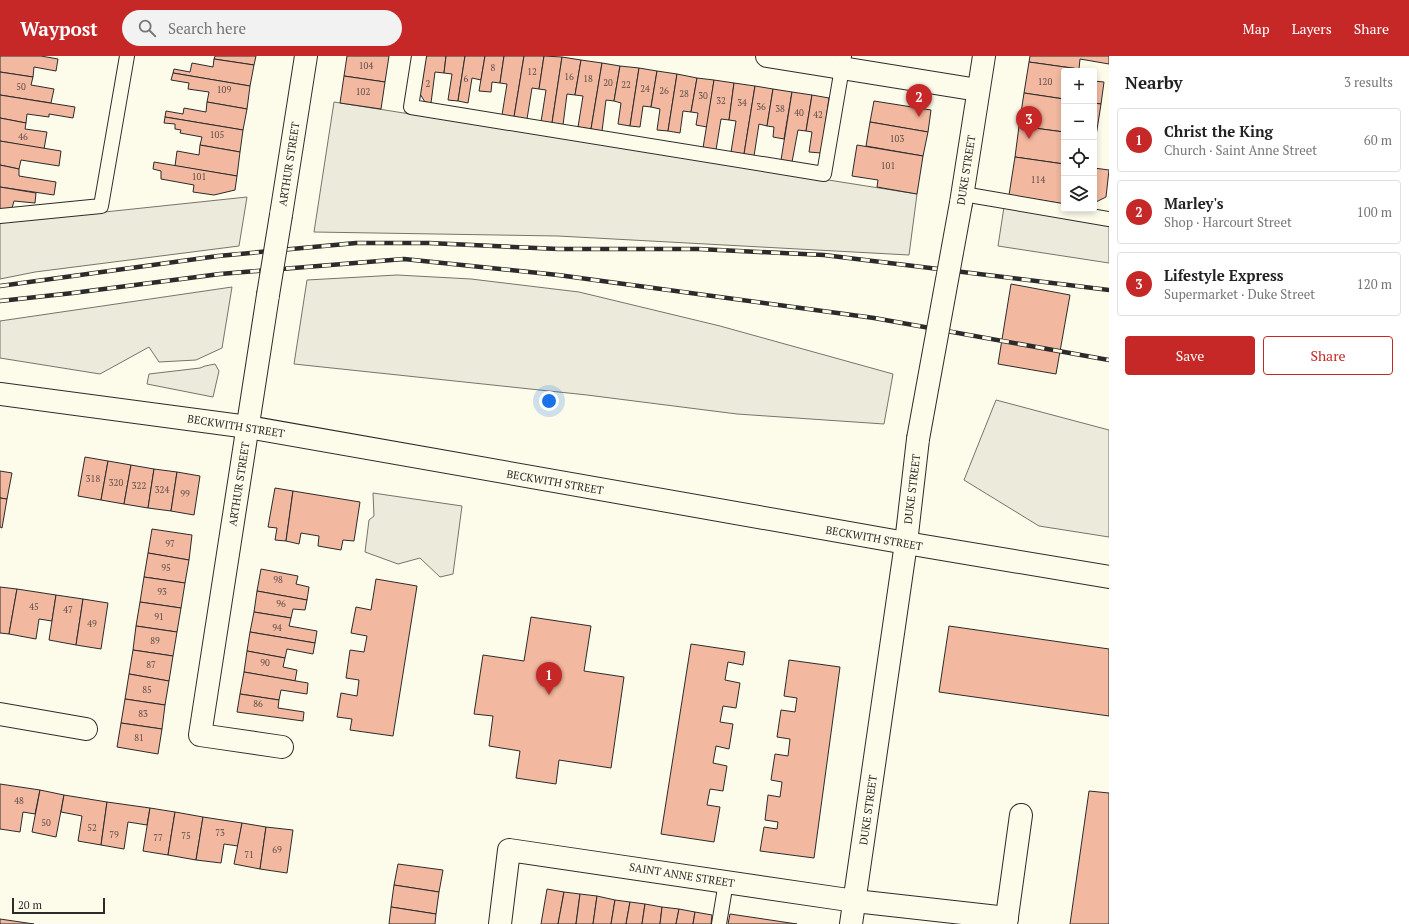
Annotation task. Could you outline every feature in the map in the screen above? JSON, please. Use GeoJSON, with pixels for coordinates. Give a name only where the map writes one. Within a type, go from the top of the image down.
{"type":"FeatureCollection","features":[{"type":"Feature","properties":{"kind":"street","name":"ARTHUR STREET"},"geometry":{"type":"LineString","coordinates":[[282,747],[200,734],[306,56]]}},
{"type":"Feature","properties":{"kind":"street"},"geometry":{"type":"LineString","coordinates":[[767,56],[843,62],[978,90]]}},
{"type":"Feature","properties":{"kind":"street","name":"DUKE STREET"},"geometry":{"type":"LineString","coordinates":[[851,924],[906,543],[918,439],[962,199],[984,56]]}},
{"type":"Feature","properties":{"kind":"street","name":"BECKWITH STREET"},"geometry":{"type":"LineString","coordinates":[[0,394],[248,427],[906,543],[1109,577]]}},
{"type":"Feature","properties":{"kind":"street"},"geometry":{"type":"LineString","coordinates":[[0,714],[86,729]]}},
{"type":"Feature","properties":{"kind":"street"},"geometry":{"type":"LineString","coordinates":[[1006,921],[1021,815]]}},
{"type":"Feature","properties":{"kind":"street","name":"SAINT ANNE STREET"},"geometry":{"type":"LineString","coordinates":[[500,924],[509,850],[855,901],[1006,921]]}},
{"type":"Feature","properties":{"kind":"lane"},"geometry":{"type":"LineString","coordinates":[[0,216],[101,206],[127,56]]}},
{"type":"Feature","properties":{"kind":"lane"},"geometry":{"type":"LineString","coordinates":[[419,56],[411,107],[824,174],[843,62]]}},
{"type":"Feature","properties":{"kind":"lane"},"geometry":{"type":"LineString","coordinates":[[962,199],[1109,219]]}},
{"type":"Feature","properties":{"kind":"lane"},"geometry":{"type":"LineString","coordinates":[[719,924],[726,882]]}},
{"type":"Feature","properties":{"kind":"shaded area"},"geometry":{"type":"Polygon","coordinates":[[[334,102],[917,194],[909,255],[558,236],[314,232],[334,102]]]}},
{"type":"Feature","properties":{"kind":"shaded area"},"geometry":{"type":"Polygon","coordinates":[[[247,197],[239,246],[35,272],[0,279],[0,223],[247,197]]]}},
{"type":"Feature","properties":{"kind":"shaded area"},"geometry":{"type":"Polygon","coordinates":[[[1004,207],[1109,226],[1109,263],[998,246],[1004,207]]]}},
{"type":"Feature","properties":{"kind":"shaded area"},"geometry":{"type":"Polygon","coordinates":[[[397,275],[471,279],[579,292],[720,326],[893,374],[884,424],[737,414],[587,395],[294,364],[307,280],[397,275]]]}},
{"type":"Feature","properties":{"kind":"shaded area"},"geometry":{"type":"Polygon","coordinates":[[[232,287],[222,348],[196,360],[159,362],[149,347],[100,374],[0,358],[0,321],[232,287]]]}},
{"type":"Feature","properties":{"kind":"shaded area"},"geometry":{"type":"Polygon","coordinates":[[[215,364],[219,371],[213,397],[147,384],[149,374],[200,368],[215,364]]]}},
{"type":"Feature","properties":{"kind":"shaded area"},"geometry":{"type":"Polygon","coordinates":[[[996,400],[1109,430],[1109,537],[1039,526],[964,480],[996,400]]]}},
{"type":"Feature","properties":{"kind":"shaded area"},"geometry":{"type":"Polygon","coordinates":[[[373,493],[462,506],[453,574],[440,577],[420,558],[398,564],[365,552],[369,520],[374,516],[373,493]]]}},
{"type":"Feature","properties":{"kind":"building"},"geometry":{"type":"Polygon","coordinates":[[[0,56],[41,56],[58,59],[56,71],[34,67],[33,77],[0,72],[0,56]]]}},
{"type":"Feature","properties":{"kind":"building"},"geometry":{"type":"Polygon","coordinates":[[[215,56],[256,56],[254,65],[214,59],[215,56]]]}},
{"type":"Feature","properties":{"kind":"building"},"geometry":{"type":"Polygon","coordinates":[[[347,56],[389,56],[385,82],[344,76],[347,56]]]}},
{"type":"Feature","properties":{"kind":"building"},"geometry":{"type":"Polygon","coordinates":[[[426,56],[446,56],[444,73],[435,72],[431,103],[425,102],[420,94],[426,56]]]}},
{"type":"Feature","properties":{"kind":"building"},"geometry":{"type":"Polygon","coordinates":[[[446,56],[465,56],[458,101],[448,100],[452,74],[444,73],[446,56]]]}},
{"type":"Feature","properties":{"kind":"building"},"geometry":{"type":"Polygon","coordinates":[[[465,56],[485,56],[481,80],[472,78],[468,103],[458,101],[465,56]]]}},
{"type":"Feature","properties":{"kind":"building"},"geometry":{"type":"Polygon","coordinates":[[[485,56],[504,56],[500,83],[492,82],[491,92],[479,91],[485,56]]]}},
{"type":"Feature","properties":{"kind":"building"},"geometry":{"type":"Polygon","coordinates":[[[504,56],[524,56],[514,117],[502,115],[507,84],[500,83],[504,56]]]}},
{"type":"Feature","properties":{"kind":"building"},"geometry":{"type":"Polygon","coordinates":[[[524,56],[544,56],[539,89],[532,88],[527,119],[514,117],[524,56]]]}},
{"type":"Feature","properties":{"kind":"building"},"geometry":{"type":"Polygon","coordinates":[[[544,56],[562,57],[552,123],[541,122],[546,90],[539,89],[544,56]]]}},
{"type":"Feature","properties":{"kind":"building"},"geometry":{"type":"Polygon","coordinates":[[[1030,56],[1109,56],[1109,64],[1080,59],[1079,68],[1029,62],[1030,56]]]}},
{"type":"Feature","properties":{"kind":"building"},"geometry":{"type":"Polygon","coordinates":[[[562,57],[581,60],[575,95],[567,94],[563,125],[552,123],[562,57]]]}},
{"type":"Feature","properties":{"kind":"building"},"geometry":{"type":"Polygon","coordinates":[[[214,59],[254,65],[250,86],[173,73],[174,69],[190,72],[192,63],[213,67],[214,59]]]}},
{"type":"Feature","properties":{"kind":"building"},"geometry":{"type":"Polygon","coordinates":[[[581,60],[602,63],[591,129],[578,127],[583,96],[575,95],[581,60]]]}},
{"type":"Feature","properties":{"kind":"building"},"geometry":{"type":"Polygon","coordinates":[[[1029,62],[1072,68],[1061,68],[1061,99],[1024,93],[1029,62]]]}},
{"type":"Feature","properties":{"kind":"building"},"geometry":{"type":"Polygon","coordinates":[[[602,63],[620,66],[614,101],[606,100],[602,131],[591,129],[602,63]]]}},
{"type":"Feature","properties":{"kind":"building"},"geometry":{"type":"Polygon","coordinates":[[[620,66],[639,68],[630,126],[618,124],[621,103],[614,101],[620,66]]]}},
{"type":"Feature","properties":{"kind":"building"},"geometry":{"type":"Polygon","coordinates":[[[639,68],[657,71],[651,107],[643,106],[640,127],[630,126],[639,68]]]}},
{"type":"Feature","properties":{"kind":"building"},"geometry":{"type":"Polygon","coordinates":[[[657,71],[677,74],[668,131],[657,130],[660,109],[651,107],[657,71]]]}},
{"type":"Feature","properties":{"kind":"building"},"geometry":{"type":"Polygon","coordinates":[[[0,72],[33,77],[31,85],[54,89],[51,103],[0,95],[0,72]]]}},
{"type":"Feature","properties":{"kind":"building"},"geometry":{"type":"Polygon","coordinates":[[[173,73],[250,86],[247,109],[207,102],[209,92],[188,89],[189,83],[171,80],[173,73]]]}},
{"type":"Feature","properties":{"kind":"building"},"geometry":{"type":"Polygon","coordinates":[[[677,74],[697,78],[691,112],[683,111],[680,133],[668,131],[677,74]]]}},
{"type":"Feature","properties":{"kind":"building"},"geometry":{"type":"Polygon","coordinates":[[[344,76],[385,82],[381,109],[340,103],[344,76]]]}},
{"type":"Feature","properties":{"kind":"building"},"geometry":{"type":"Polygon","coordinates":[[[697,78],[714,80],[707,127],[696,125],[698,113],[691,112],[697,78]]]}},
{"type":"Feature","properties":{"kind":"building"},"geometry":{"type":"Polygon","coordinates":[[[714,80],[734,83],[729,120],[721,119],[716,150],[703,148],[714,80]]]}},
{"type":"Feature","properties":{"kind":"building"},"geometry":{"type":"Polygon","coordinates":[[[1097,81],[1104,82],[1101,104],[1097,103],[1097,81]]]}},
{"type":"Feature","properties":{"kind":"building"},"geometry":{"type":"Polygon","coordinates":[[[734,83],[755,86],[744,154],[731,152],[736,121],[729,120],[734,83]]]}},
{"type":"Feature","properties":{"kind":"building"},"geometry":{"type":"Polygon","coordinates":[[[755,86],[773,89],[767,126],[759,124],[754,156],[744,154],[755,86]]]}},
{"type":"Feature","properties":{"kind":"building"},"geometry":{"type":"Polygon","coordinates":[[[773,89],[792,92],[784,139],[773,137],[774,127],[767,126],[773,89]]]}},
{"type":"Feature","properties":{"kind":"building"},"geometry":{"type":"Polygon","coordinates":[[[792,92],[812,95],[806,131],[798,130],[792,162],[781,160],[792,92]]]}},
{"type":"Feature","properties":{"kind":"building"},"geometry":{"type":"Polygon","coordinates":[[[1024,93],[1061,99],[1061,132],[1019,126],[1024,93]]]}},
{"type":"Feature","properties":{"kind":"building"},"geometry":{"type":"Polygon","coordinates":[[[0,95],[75,107],[73,118],[49,114],[49,117],[27,114],[26,123],[0,118],[0,95]]]}},
{"type":"Feature","properties":{"kind":"building"},"geometry":{"type":"Polygon","coordinates":[[[812,95],[829,98],[821,153],[809,152],[812,132],[806,131],[812,95]]]}},
{"type":"Feature","properties":{"kind":"building"},"geometry":{"type":"Polygon","coordinates":[[[874,101],[931,110],[928,132],[870,122],[874,101]]]}},
{"type":"Feature","properties":{"kind":"building"},"geometry":{"type":"Polygon","coordinates":[[[207,102],[247,109],[243,130],[165,117],[166,111],[183,114],[184,108],[206,112],[207,102]]]}},
{"type":"Feature","properties":{"kind":"building"},"geometry":{"type":"Polygon","coordinates":[[[1097,103],[1101,104],[1097,130],[1097,103]]]}},
{"type":"Feature","properties":{"kind":"building"},"geometry":{"type":"Polygon","coordinates":[[[165,117],[243,130],[240,152],[200,145],[202,137],[180,133],[181,130],[175,129],[175,124],[164,123],[165,117]]]}},
{"type":"Feature","properties":{"kind":"building"},"geometry":{"type":"Polygon","coordinates":[[[0,118],[26,123],[25,129],[47,132],[44,149],[0,141],[0,118]]]}},
{"type":"Feature","properties":{"kind":"building"},"geometry":{"type":"Polygon","coordinates":[[[870,122],[928,132],[923,156],[866,146],[870,122]]]}},
{"type":"Feature","properties":{"kind":"building"},"geometry":{"type":"Polygon","coordinates":[[[1019,126],[1061,132],[1061,164],[1015,157],[1019,126]]]}},
{"type":"Feature","properties":{"kind":"building"},"geometry":{"type":"Polygon","coordinates":[[[0,141],[61,151],[59,166],[21,160],[19,169],[0,165],[0,141]]]}},
{"type":"Feature","properties":{"kind":"building"},"geometry":{"type":"Polygon","coordinates":[[[200,145],[240,152],[237,176],[175,166],[177,151],[199,155],[200,145]]]}},
{"type":"Feature","properties":{"kind":"building"},"geometry":{"type":"Polygon","coordinates":[[[857,145],[923,156],[917,194],[877,187],[878,180],[852,176],[857,145]]]}},
{"type":"Feature","properties":{"kind":"building"},"geometry":{"type":"Polygon","coordinates":[[[1015,157],[1061,164],[1061,204],[1009,195],[1015,157]]]}},
{"type":"Feature","properties":{"kind":"building"},"geometry":{"type":"Polygon","coordinates":[[[154,162],[237,176],[235,190],[214,195],[193,192],[194,185],[161,179],[161,171],[153,169],[154,162]]]}},
{"type":"Feature","properties":{"kind":"building"},"geometry":{"type":"Polygon","coordinates":[[[0,165],[19,169],[19,176],[56,182],[54,195],[0,187],[0,165]]]}},
{"type":"Feature","properties":{"kind":"building"},"geometry":{"type":"Polygon","coordinates":[[[1097,168],[1109,170],[1106,197],[1097,202],[1097,168]]]}},
{"type":"Feature","properties":{"kind":"building"},"geometry":{"type":"Polygon","coordinates":[[[0,187],[36,193],[35,203],[14,201],[12,208],[0,209],[0,187]]]}},
{"type":"Feature","properties":{"kind":"building"},"geometry":{"type":"Polygon","coordinates":[[[1011,284],[1070,295],[1056,374],[998,364],[1011,284]]]}},
{"type":"Feature","properties":{"kind":"building"},"geometry":{"type":"Polygon","coordinates":[[[85,457],[108,461],[101,500],[78,496],[85,457]]]}},
{"type":"Feature","properties":{"kind":"building"},"geometry":{"type":"Polygon","coordinates":[[[108,461],[131,465],[124,504],[101,500],[108,461]]]}},
{"type":"Feature","properties":{"kind":"building"},"geometry":{"type":"Polygon","coordinates":[[[131,465],[154,469],[148,508],[124,504],[131,465]]]}},
{"type":"Feature","properties":{"kind":"building"},"geometry":{"type":"Polygon","coordinates":[[[154,469],[177,472],[171,511],[148,508],[154,469]]]}},
{"type":"Feature","properties":{"kind":"building"},"geometry":{"type":"Polygon","coordinates":[[[0,471],[12,473],[7,499],[0,498],[0,471]]]}},
{"type":"Feature","properties":{"kind":"building"},"geometry":{"type":"Polygon","coordinates":[[[177,472],[200,476],[194,515],[171,511],[177,472]]]}},
{"type":"Feature","properties":{"kind":"building"},"geometry":{"type":"Polygon","coordinates":[[[275,488],[293,491],[286,541],[275,540],[277,528],[268,527],[275,488]]]}},
{"type":"Feature","properties":{"kind":"building"},"geometry":{"type":"Polygon","coordinates":[[[293,491],[360,502],[354,541],[343,540],[341,550],[318,546],[319,536],[301,533],[299,544],[286,541],[293,491]]]}},
{"type":"Feature","properties":{"kind":"building"},"geometry":{"type":"Polygon","coordinates":[[[0,498],[7,499],[2,528],[0,527],[0,498]]]}},
{"type":"Feature","properties":{"kind":"building"},"geometry":{"type":"Polygon","coordinates":[[[152,529],[192,535],[189,560],[148,553],[152,529]]]}},
{"type":"Feature","properties":{"kind":"building"},"geometry":{"type":"Polygon","coordinates":[[[148,553],[189,560],[185,583],[144,577],[148,553]]]}},
{"type":"Feature","properties":{"kind":"building"},"geometry":{"type":"Polygon","coordinates":[[[261,569],[298,576],[296,584],[309,587],[307,600],[257,591],[261,569]]]}},
{"type":"Feature","properties":{"kind":"building"},"geometry":{"type":"Polygon","coordinates":[[[144,577],[185,583],[181,608],[140,602],[144,577]]]}},
{"type":"Feature","properties":{"kind":"building"},"geometry":{"type":"Polygon","coordinates":[[[376,579],[417,586],[393,736],[350,730],[352,719],[337,717],[341,693],[357,696],[359,680],[346,678],[350,650],[364,652],[367,636],[351,633],[356,607],[371,610],[376,579]]]}},
{"type":"Feature","properties":{"kind":"building"},"geometry":{"type":"Polygon","coordinates":[[[0,587],[17,589],[9,634],[0,633],[0,587]]]}},
{"type":"Feature","properties":{"kind":"building"},"geometry":{"type":"Polygon","coordinates":[[[17,589],[56,595],[52,621],[39,619],[36,639],[9,634],[17,589]]]}},
{"type":"Feature","properties":{"kind":"building"},"geometry":{"type":"Polygon","coordinates":[[[257,591],[307,600],[305,610],[293,609],[291,618],[254,612],[257,591]]]}},
{"type":"Feature","properties":{"kind":"building"},"geometry":{"type":"Polygon","coordinates":[[[56,595],[83,599],[76,645],[49,640],[56,595]]]}},
{"type":"Feature","properties":{"kind":"building"},"geometry":{"type":"Polygon","coordinates":[[[83,599],[108,603],[101,649],[76,645],[83,599]]]}},
{"type":"Feature","properties":{"kind":"building"},"geometry":{"type":"Polygon","coordinates":[[[140,602],[181,608],[177,632],[136,626],[140,602]]]}},
{"type":"Feature","properties":{"kind":"building"},"geometry":{"type":"Polygon","coordinates":[[[254,612],[291,618],[289,626],[317,631],[315,643],[250,632],[254,612]]]}},
{"type":"Feature","properties":{"kind":"building"},"geometry":{"type":"Polygon","coordinates":[[[531,617],[591,626],[584,671],[624,677],[611,768],[559,760],[556,784],[516,778],[520,751],[489,746],[493,716],[474,714],[483,655],[524,661],[531,617]]]}},
{"type":"Feature","properties":{"kind":"building"},"geometry":{"type":"Polygon","coordinates":[[[136,626],[177,632],[173,656],[133,650],[136,626]]]}},
{"type":"Feature","properties":{"kind":"building"},"geometry":{"type":"Polygon","coordinates":[[[949,626],[1109,649],[1109,716],[939,692],[949,626]]]}},
{"type":"Feature","properties":{"kind":"building"},"geometry":{"type":"Polygon","coordinates":[[[250,632],[315,643],[313,654],[287,649],[285,658],[247,651],[250,632]]]}},
{"type":"Feature","properties":{"kind":"building"},"geometry":{"type":"Polygon","coordinates":[[[691,644],[745,652],[743,665],[728,662],[725,680],[740,683],[736,708],[723,706],[720,722],[733,724],[729,749],[716,746],[713,763],[727,766],[723,791],[710,789],[707,805],[720,807],[714,842],[661,834],[691,644]]]}},
{"type":"Feature","properties":{"kind":"building"},"geometry":{"type":"Polygon","coordinates":[[[133,650],[173,656],[169,681],[129,674],[133,650]]]}},
{"type":"Feature","properties":{"kind":"building"},"geometry":{"type":"Polygon","coordinates":[[[247,651],[285,658],[283,667],[297,670],[295,681],[244,672],[247,651]]]}},
{"type":"Feature","properties":{"kind":"building"},"geometry":{"type":"Polygon","coordinates":[[[789,660],[840,667],[814,858],[760,851],[764,827],[777,829],[778,822],[765,820],[768,795],[780,797],[782,782],[771,780],[775,754],[788,756],[790,739],[777,737],[781,710],[795,712],[797,698],[784,696],[789,660]]]}},
{"type":"Feature","properties":{"kind":"building"},"geometry":{"type":"Polygon","coordinates":[[[244,672],[308,683],[307,694],[281,690],[279,700],[240,694],[244,672]]]}},
{"type":"Feature","properties":{"kind":"building"},"geometry":{"type":"Polygon","coordinates":[[[129,674],[169,681],[165,705],[125,699],[129,674]]]}},
{"type":"Feature","properties":{"kind":"building"},"geometry":{"type":"Polygon","coordinates":[[[240,694],[279,700],[278,708],[304,712],[303,721],[237,712],[240,694]]]}},
{"type":"Feature","properties":{"kind":"building"},"geometry":{"type":"Polygon","coordinates":[[[125,699],[165,705],[162,729],[121,723],[125,699]]]}},
{"type":"Feature","properties":{"kind":"building"},"geometry":{"type":"Polygon","coordinates":[[[121,723],[162,729],[158,754],[117,747],[121,723]]]}},
{"type":"Feature","properties":{"kind":"building"},"geometry":{"type":"Polygon","coordinates":[[[0,784],[40,790],[35,814],[23,812],[20,832],[0,829],[0,784]]]}},
{"type":"Feature","properties":{"kind":"building"},"geometry":{"type":"Polygon","coordinates":[[[40,790],[64,795],[56,837],[32,832],[40,790]]]}},
{"type":"Feature","properties":{"kind":"building"},"geometry":{"type":"Polygon","coordinates":[[[1089,791],[1109,793],[1109,924],[1070,924],[1089,791]]]}},
{"type":"Feature","properties":{"kind":"building"},"geometry":{"type":"Polygon","coordinates":[[[64,795],[107,802],[101,845],[78,841],[82,816],[61,812],[64,795]]]}},
{"type":"Feature","properties":{"kind":"building"},"geometry":{"type":"Polygon","coordinates":[[[107,802],[150,808],[147,825],[128,822],[124,849],[101,845],[107,802]]]}},
{"type":"Feature","properties":{"kind":"building"},"geometry":{"type":"Polygon","coordinates":[[[150,808],[175,812],[168,855],[143,851],[150,808]]]}},
{"type":"Feature","properties":{"kind":"building"},"geometry":{"type":"Polygon","coordinates":[[[175,812],[203,817],[196,860],[168,855],[175,812]]]}},
{"type":"Feature","properties":{"kind":"building"},"geometry":{"type":"Polygon","coordinates":[[[203,817],[242,823],[238,846],[224,844],[221,863],[196,860],[203,817]]]}},
{"type":"Feature","properties":{"kind":"building"},"geometry":{"type":"Polygon","coordinates":[[[242,823],[266,827],[260,869],[234,864],[242,823]]]}},
{"type":"Feature","properties":{"kind":"building"},"geometry":{"type":"Polygon","coordinates":[[[266,827],[293,830],[287,873],[260,869],[266,827]]]}},
{"type":"Feature","properties":{"kind":"building"},"geometry":{"type":"Polygon","coordinates":[[[398,864],[443,870],[439,892],[394,885],[398,864]]]}},
{"type":"Feature","properties":{"kind":"building"},"geometry":{"type":"Polygon","coordinates":[[[394,885],[439,892],[436,914],[391,907],[394,885]]]}},
{"type":"Feature","properties":{"kind":"building"},"geometry":{"type":"Polygon","coordinates":[[[547,889],[564,892],[558,924],[541,924],[547,889]]]}},
{"type":"Feature","properties":{"kind":"building"},"geometry":{"type":"Polygon","coordinates":[[[564,892],[580,894],[576,924],[558,924],[564,892]]]}},
{"type":"Feature","properties":{"kind":"building"},"geometry":{"type":"Polygon","coordinates":[[[580,894],[597,896],[593,924],[576,924],[580,894]]]}},
{"type":"Feature","properties":{"kind":"building"},"geometry":{"type":"Polygon","coordinates":[[[597,896],[615,900],[611,924],[593,924],[597,896]]]}},
{"type":"Feature","properties":{"kind":"building"},"geometry":{"type":"Polygon","coordinates":[[[615,900],[630,902],[626,924],[611,924],[615,900]]]}},
{"type":"Feature","properties":{"kind":"building"},"geometry":{"type":"Polygon","coordinates":[[[630,902],[645,904],[642,924],[626,924],[630,902]]]}},
{"type":"Feature","properties":{"kind":"building"},"geometry":{"type":"Polygon","coordinates":[[[645,904],[662,907],[660,924],[642,924],[645,904]]]}},
{"type":"Feature","properties":{"kind":"building"},"geometry":{"type":"Polygon","coordinates":[[[391,907],[436,914],[435,924],[389,924],[391,907]]]}},
{"type":"Feature","properties":{"kind":"building"},"geometry":{"type":"Polygon","coordinates":[[[662,907],[679,909],[676,924],[660,924],[662,907]]]}},
{"type":"Feature","properties":{"kind":"building"},"geometry":{"type":"Polygon","coordinates":[[[679,909],[695,912],[693,924],[676,924],[679,909]]]}},
{"type":"Feature","properties":{"kind":"building"},"geometry":{"type":"Polygon","coordinates":[[[695,912],[712,915],[711,924],[693,924],[695,912]]]}},
{"type":"Feature","properties":{"kind":"building"},"geometry":{"type":"Polygon","coordinates":[[[730,914],[797,924],[728,924],[730,914]]]}},
{"type":"Feature","properties":{"kind":"building"},"geometry":{"type":"Polygon","coordinates":[[[0,919],[34,924],[0,924],[0,919]]]}},
{"type":"Feature","properties":{"kind":"railway"},"geometry":{"type":"LineString","coordinates":[[0,286],[218,256],[356,243],[429,243],[558,249],[698,249],[824,255],[1109,290]]}},
{"type":"Feature","properties":{"kind":"railway"},"geometry":{"type":"LineString","coordinates":[[0,301],[220,274],[404,259],[558,275],[874,318],[1109,360]]}},
{"type":"Feature","properties":{"kind":"place","name":"Marley's"},"geometry":{"type":"Point","coordinates":[919,117]}},
{"type":"Feature","properties":{"kind":"place","name":"Lifestyle Express"},"geometry":{"type":"Point","coordinates":[1029,139]}},
{"type":"Feature","properties":{"kind":"place","name":"Christ the King"},"geometry":{"type":"Point","coordinates":[549,695]}}]}
